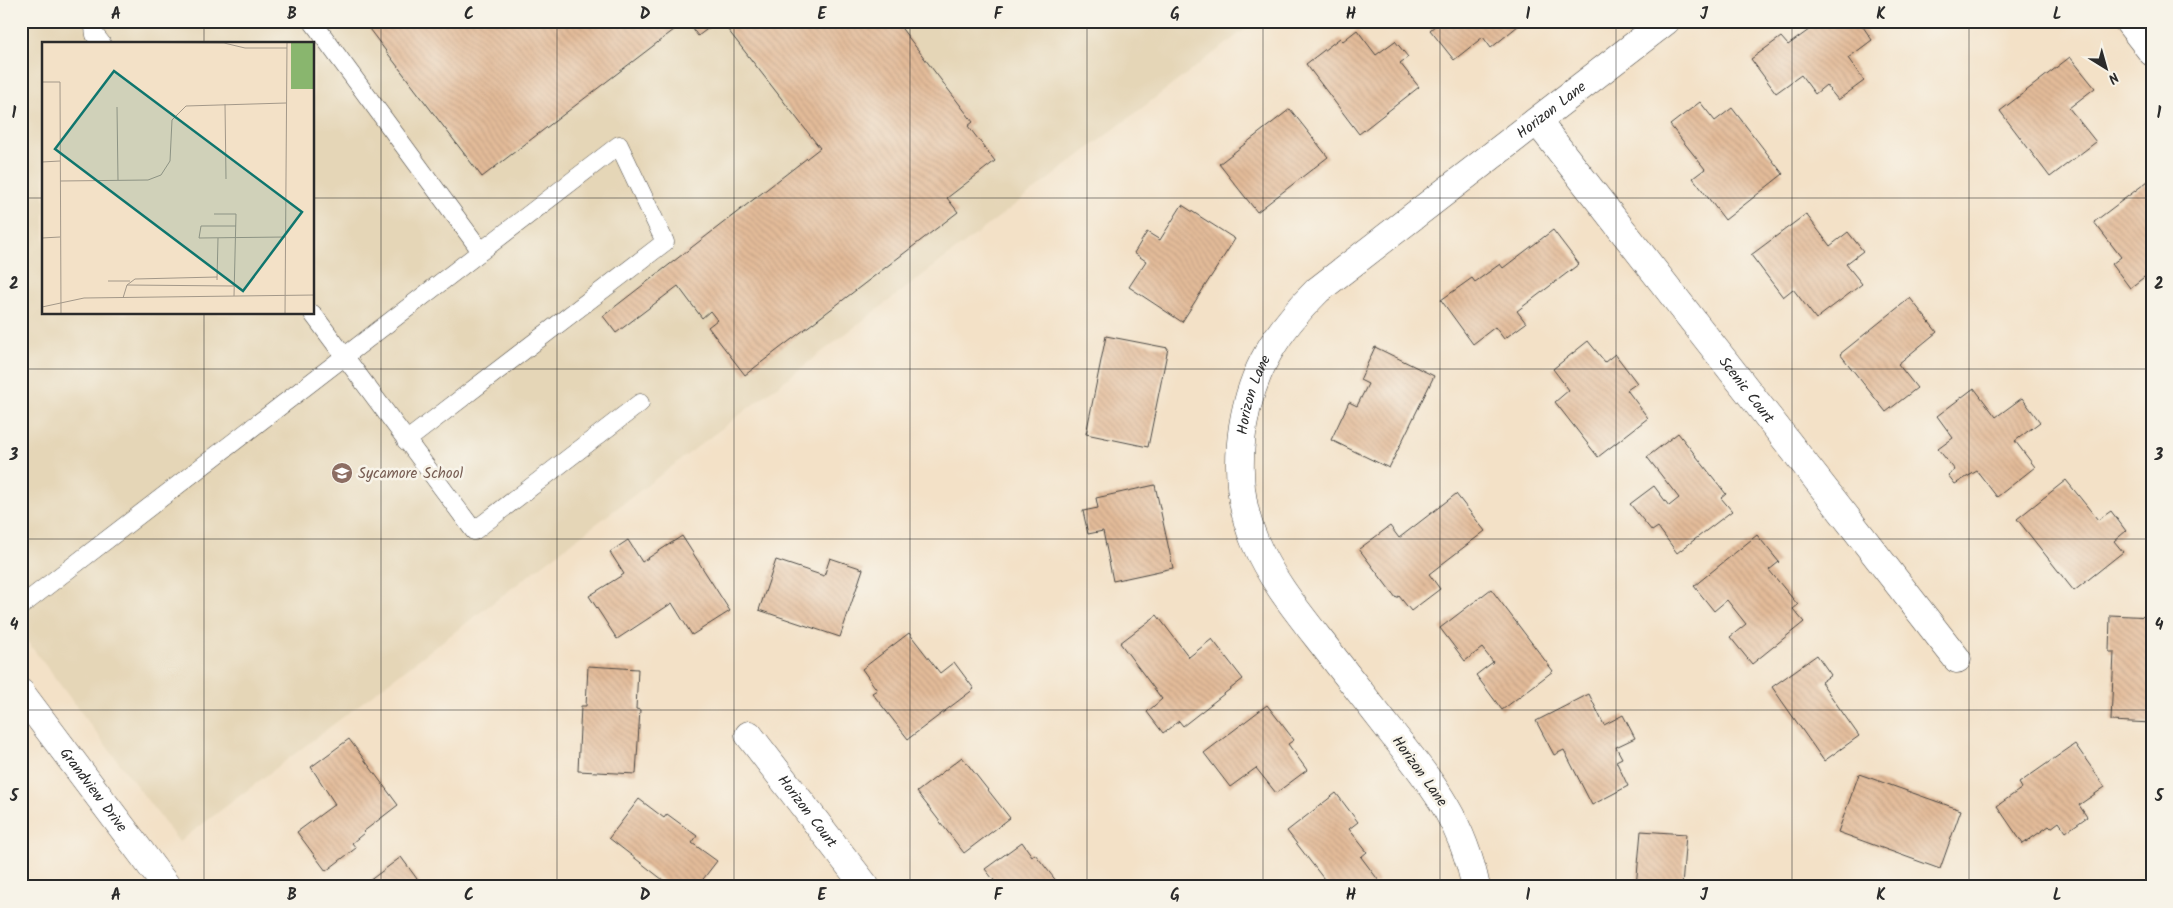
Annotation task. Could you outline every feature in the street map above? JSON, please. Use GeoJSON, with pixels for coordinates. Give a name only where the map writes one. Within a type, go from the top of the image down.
{"type":"FeatureCollection","features":[{"type":"Feature","properties":{"kind":"street","name":"Horizon Lane"},"geometry":{"type":"LineString","coordinates":[[1476,887],[1461,834],[1439,794],[1272,578],[1251,534],[1240,488],[1240,441],[1249,394],[1268,351],[1295,313],[1318,290],[1666,21]]}},
{"type":"Feature","properties":{"kind":"street"},"geometry":{"type":"LineString","coordinates":[[2128,21],[2152,52]]}},
{"type":"Feature","properties":{"kind":"street","name":"Scenic Court"},"geometry":{"type":"LineString","coordinates":[[1537,121],[1957,659]]}},
{"type":"Feature","properties":{"kind":"street","name":"Grandview Drive"},"geometry":{"type":"LineString","coordinates":[[21,693],[167,887]]}},
{"type":"Feature","properties":{"kind":"street","name":"Horizon Court"},"geometry":{"type":"LineString","coordinates":[[749,735],[866,887]]}},
{"type":"Feature","properties":{"kind":"lane"},"geometry":{"type":"LineString","coordinates":[[92,21],[95,35],[100,42]]}},
{"type":"Feature","properties":{"kind":"lane"},"geometry":{"type":"LineString","coordinates":[[312,21],[481,251]]}},
{"type":"Feature","properties":{"kind":"lane"},"geometry":{"type":"LineString","coordinates":[[21,606],[618,145],[665,242],[406,441]]}},
{"type":"Feature","properties":{"kind":"lane"},"geometry":{"type":"LineString","coordinates":[[314,315],[474,531],[640,403]]}},
{"type":"Feature","properties":{"kind":"shaded area","name":"Sycamore School"},"geometry":{"type":"Polygon","coordinates":[[[21,21],[1256,21],[179,842],[21,633],[21,21]]]}},
{"type":"Feature","properties":{"kind":"building"},"geometry":{"type":"Polygon","coordinates":[[[363,21],[718,21],[698,36],[689,24],[686,26],[683,23],[482,177],[363,21]]]}},
{"type":"Feature","properties":{"kind":"building"},"geometry":{"type":"Polygon","coordinates":[[[721,21],[896,21],[973,122],[968,126],[995,161],[947,198],[958,212],[745,375],[708,327],[717,320],[710,311],[702,318],[678,286],[616,333],[603,316],[820,148],[721,21]]]}},
{"type":"Feature","properties":{"kind":"building"},"geometry":{"type":"Polygon","coordinates":[[[1441,21],[1524,21],[1491,48],[1483,37],[1454,60],[1430,30],[1441,21]]]}},
{"type":"Feature","properties":{"kind":"building"},"geometry":{"type":"Polygon","coordinates":[[[1809,21],[1859,21],[1872,40],[1848,58],[1864,81],[1838,100],[1826,85],[1815,94],[1801,75],[1776,93],[1751,59],[1781,37],[1788,45],[1813,27],[1809,21]]]}},
{"type":"Feature","properties":{"kind":"building"},"geometry":{"type":"Polygon","coordinates":[[[1357,30],[1376,55],[1395,41],[1408,57],[1400,63],[1419,87],[1359,134],[1306,64],[1340,38],[1343,41],[1357,30]]]}},
{"type":"Feature","properties":{"kind":"building"},"geometry":{"type":"Polygon","coordinates":[[[2070,57],[2095,88],[2069,108],[2096,142],[2050,177],[2000,111],[2070,57]]]}},
{"type":"Feature","properties":{"kind":"building"},"geometry":{"type":"Polygon","coordinates":[[[1700,102],[1715,121],[1732,108],[1783,174],[1725,220],[1693,178],[1705,169],[1670,125],[1700,102]]]}},
{"type":"Feature","properties":{"kind":"building"},"geometry":{"type":"Polygon","coordinates":[[[1290,109],[1328,157],[1257,212],[1219,164],[1290,109]]]}},
{"type":"Feature","properties":{"kind":"building"},"geometry":{"type":"Polygon","coordinates":[[[2152,178],[2152,271],[2130,288],[2112,264],[2121,257],[2094,222],[2152,178]]]}},
{"type":"Feature","properties":{"kind":"building"},"geometry":{"type":"Polygon","coordinates":[[[1182,205],[1235,239],[1182,322],[1129,287],[1146,261],[1134,253],[1147,232],[1160,240],[1182,205]]]}},
{"type":"Feature","properties":{"kind":"building"},"geometry":{"type":"Polygon","coordinates":[[[1806,214],[1830,246],[1848,232],[1863,251],[1846,264],[1862,284],[1816,319],[1793,289],[1783,297],[1751,255],[1806,214]]]}},
{"type":"Feature","properties":{"kind":"building"},"geometry":{"type":"Polygon","coordinates":[[[1553,230],[1579,264],[1517,311],[1526,323],[1504,339],[1495,327],[1473,344],[1441,300],[1472,278],[1475,282],[1500,264],[1503,268],[1553,230]]]}},
{"type":"Feature","properties":{"kind":"building"},"geometry":{"type":"Polygon","coordinates":[[[1910,298],[1937,332],[1898,364],[1917,388],[1886,412],[1840,354],[1910,298]]]}},
{"type":"Feature","properties":{"kind":"building"},"geometry":{"type":"Polygon","coordinates":[[[1106,336],[1168,348],[1148,447],[1086,434],[1106,336]]]}},
{"type":"Feature","properties":{"kind":"building"},"geometry":{"type":"Polygon","coordinates":[[[1588,341],[1605,362],[1615,354],[1637,383],[1627,390],[1648,418],[1598,457],[1555,402],[1569,390],[1553,369],[1588,341]]]}},
{"type":"Feature","properties":{"kind":"building"},"geometry":{"type":"Polygon","coordinates":[[[1375,347],[1434,376],[1389,468],[1331,440],[1349,402],[1357,406],[1368,384],[1360,380],[1375,347]]]}},
{"type":"Feature","properties":{"kind":"building"},"geometry":{"type":"Polygon","coordinates":[[[1974,388],[1996,417],[2022,398],[2040,422],[2015,441],[2035,467],[1997,497],[1977,471],[1955,484],[1948,475],[1955,470],[1938,449],[1953,438],[1937,416],[1974,388]]]}},
{"type":"Feature","properties":{"kind":"building"},"geometry":{"type":"Polygon","coordinates":[[[1678,433],[1726,494],[1721,498],[1732,511],[1677,553],[1658,527],[1652,531],[1630,504],[1654,486],[1669,506],[1679,498],[1647,457],[1678,433]]]}},
{"type":"Feature","properties":{"kind":"building"},"geometry":{"type":"Polygon","coordinates":[[[2066,480],[2098,520],[2111,511],[2126,531],[2114,541],[2123,552],[2074,591],[2017,519],[2066,480]]]}},
{"type":"Feature","properties":{"kind":"building"},"geometry":{"type":"Polygon","coordinates":[[[1155,485],[1173,568],[1113,581],[1103,531],[1088,534],[1083,511],[1098,508],[1096,498],[1155,485]]]}},
{"type":"Feature","properties":{"kind":"building"},"geometry":{"type":"Polygon","coordinates":[[[1456,494],[1485,531],[1429,574],[1440,589],[1411,611],[1399,596],[1396,598],[1359,549],[1390,526],[1399,538],[1456,494]]]}},
{"type":"Feature","properties":{"kind":"building"},"geometry":{"type":"Polygon","coordinates":[[[1757,535],[1779,562],[1769,570],[1798,605],[1793,609],[1804,622],[1752,664],[1730,637],[1746,624],[1727,600],[1714,611],[1694,586],[1757,535]]]}},
{"type":"Feature","properties":{"kind":"building"},"geometry":{"type":"Polygon","coordinates":[[[682,536],[730,611],[692,635],[672,603],[617,639],[589,596],[624,574],[610,552],[628,540],[642,562],[682,536]]]}},
{"type":"Feature","properties":{"kind":"building"},"geometry":{"type":"Polygon","coordinates":[[[830,558],[863,569],[840,637],[759,610],[776,560],[824,576],[830,558]]]}},
{"type":"Feature","properties":{"kind":"building"},"geometry":{"type":"Polygon","coordinates":[[[1491,589],[1553,671],[1502,710],[1476,675],[1493,662],[1482,648],[1465,661],[1440,628],[1491,589]]]}},
{"type":"Feature","properties":{"kind":"building"},"geometry":{"type":"Polygon","coordinates":[[[1157,615],[1189,657],[1212,639],[1243,679],[1183,726],[1179,721],[1163,733],[1147,712],[1162,699],[1120,643],[1157,615]]]}},
{"type":"Feature","properties":{"kind":"building"},"geometry":{"type":"Polygon","coordinates":[[[2110,615],[2152,617],[2152,723],[2111,721],[2114,652],[2109,652],[2110,615]]]}},
{"type":"Feature","properties":{"kind":"building"},"geometry":{"type":"Polygon","coordinates":[[[909,633],[940,673],[954,662],[974,689],[908,739],[872,693],[877,690],[862,669],[909,633]]]}},
{"type":"Feature","properties":{"kind":"building"},"geometry":{"type":"Polygon","coordinates":[[[1817,655],[1831,675],[1821,682],[1859,736],[1824,761],[1772,687],[1817,655]]]}},
{"type":"Feature","properties":{"kind":"building"},"geometry":{"type":"Polygon","coordinates":[[[588,666],[638,669],[636,709],[640,710],[636,774],[578,771],[581,706],[586,706],[588,666]]]}},
{"type":"Feature","properties":{"kind":"building"},"geometry":{"type":"Polygon","coordinates":[[[1589,694],[1604,725],[1623,715],[1635,738],[1616,747],[1622,758],[1616,761],[1628,786],[1592,805],[1564,750],[1554,755],[1536,721],[1589,694]]]}},
{"type":"Feature","properties":{"kind":"building"},"geometry":{"type":"Polygon","coordinates":[[[1267,705],[1294,740],[1288,744],[1307,770],[1276,793],[1256,768],[1230,787],[1204,753],[1267,705]]]}},
{"type":"Feature","properties":{"kind":"building"},"geometry":{"type":"Polygon","coordinates":[[[349,739],[398,805],[363,832],[352,843],[356,848],[326,871],[297,832],[335,804],[311,767],[349,739]]]}},
{"type":"Feature","properties":{"kind":"building"},"geometry":{"type":"Polygon","coordinates":[[[2075,744],[2105,787],[2079,805],[2087,817],[2066,832],[2059,822],[2051,828],[2049,826],[2023,844],[1997,806],[2022,788],[2019,783],[2075,744]]]}},
{"type":"Feature","properties":{"kind":"building"},"geometry":{"type":"Polygon","coordinates":[[[962,757],[1010,818],[964,853],[917,792],[962,757]]]}},
{"type":"Feature","properties":{"kind":"building"},"geometry":{"type":"Polygon","coordinates":[[[1859,774],[1961,810],[1940,869],[1838,832],[1859,774]]]}},
{"type":"Feature","properties":{"kind":"building"},"geometry":{"type":"Polygon","coordinates":[[[1336,793],[1358,822],[1349,829],[1367,852],[1361,857],[1379,881],[1371,887],[1330,887],[1287,831],[1336,793]]]}},
{"type":"Feature","properties":{"kind":"building"},"geometry":{"type":"Polygon","coordinates":[[[639,799],[664,818],[667,814],[697,836],[692,843],[717,861],[697,887],[672,887],[609,838],[639,799]]]}},
{"type":"Feature","properties":{"kind":"building"},"geometry":{"type":"Polygon","coordinates":[[[1641,831],[1686,834],[1682,887],[1636,887],[1641,831]]]}},
{"type":"Feature","properties":{"kind":"building"},"geometry":{"type":"Polygon","coordinates":[[[1022,842],[1032,856],[1035,854],[1061,887],[993,887],[996,883],[985,869],[1022,842]]]}},
{"type":"Feature","properties":{"kind":"building"},"geometry":{"type":"Polygon","coordinates":[[[401,857],[420,883],[415,887],[361,887],[401,857]]]}},
{"type":"Feature","properties":{"kind":"building"},"geometry":{"type":"Polygon","coordinates":[[[1082,880],[1087,887],[1074,887],[1082,880]]]}},
{"type":"Feature","properties":{"kind":"place","name":"Sycamore School"},"geometry":{"type":"Point","coordinates":[342,473]}}]}
